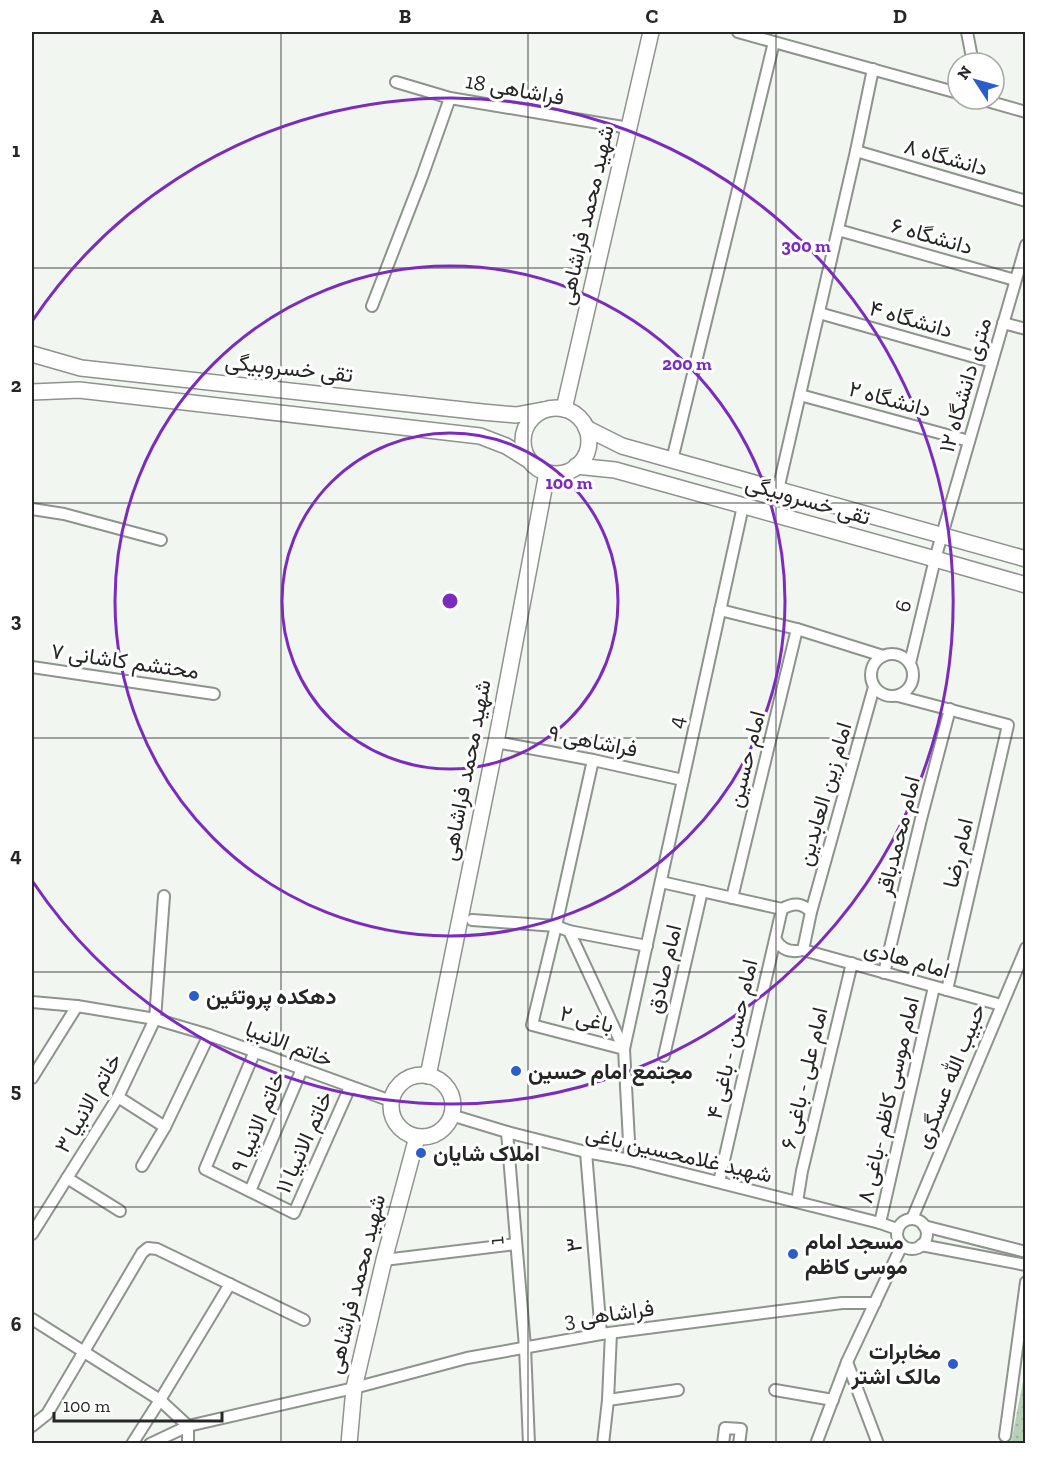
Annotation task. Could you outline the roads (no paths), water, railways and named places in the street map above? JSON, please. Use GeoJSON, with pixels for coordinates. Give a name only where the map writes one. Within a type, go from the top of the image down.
{"type":"FeatureCollection","features":[{"type":"Feature","properties":{"kind":"main road","name":"شهید محمد فراشاهی"},"geometry":{"type":"LineString","coordinates":[[564,409],[651,32]]}},
{"type":"Feature","properties":{"kind":"main road","name":"تقی خسروبیگی"},"geometry":{"type":"LineString","coordinates":[[32,354],[81,368],[482,412],[516,415],[543,410]]}},
{"type":"Feature","properties":{"kind":"main road","name":"تقی خسروبیگی"},"geometry":{"type":"LineString","coordinates":[[32,392],[79,390],[480,436],[506,446],[530,462]]}},
{"type":"Feature","properties":{"kind":"main road"},"geometry":{"type":"LineString","coordinates":[[564,409],[573,413],[586,428],[588,449],[576,466],[557,474],[538,468],[530,462],[525,453],[524,433],[528,423],[543,410],[564,409]]}},
{"type":"Feature","properties":{"kind":"main road","name":"تقی خسروبیگی"},"geometry":{"type":"LineString","coordinates":[[586,428],[622,446],[1026,559]]}},
{"type":"Feature","properties":{"kind":"main road","name":"تقی خسروبیگی"},"geometry":{"type":"LineString","coordinates":[[576,466],[615,470],[1026,585]]}},
{"type":"Feature","properties":{"kind":"main road","name":"شهید محمد فراشاهی"},"geometry":{"type":"LineString","coordinates":[[428,1076],[496,742],[547,472]]}},
{"type":"Feature","properties":{"kind":"main road"},"geometry":{"type":"LineString","coordinates":[[416,1076],[428,1076],[440,1081],[449,1090],[453,1102],[452,1115],[438,1133],[428,1137],[417,1137],[405,1133],[396,1125],[391,1113],[391,1101],[395,1090],[404,1080],[416,1076]]}},
{"type":"Feature","properties":{"kind":"main road","name":"شهید محمد فراشاهی"},"geometry":{"type":"LineString","coordinates":[[349,1443],[354,1388],[384,1260],[417,1137]]}},
{"type":"Feature","properties":{"kind":"street"},"geometry":{"type":"LineString","coordinates":[[738,32],[946,90]]}},
{"type":"Feature","properties":{"kind":"street"},"geometry":{"type":"LineString","coordinates":[[967,32],[971,51]]}},
{"type":"Feature","properties":{"kind":"street"},"geometry":{"type":"LineString","coordinates":[[672,460],[774,42]]}},
{"type":"Feature","properties":{"kind":"street"},"geometry":{"type":"LineString","coordinates":[[778,490],[873,69]]}},
{"type":"Feature","properties":{"kind":"street","name":"فراشاهی 18"},"geometry":{"type":"LineString","coordinates":[[396,82],[450,98],[629,128]]}},
{"type":"Feature","properties":{"kind":"street"},"geometry":{"type":"LineString","coordinates":[[372,306],[450,98]]}},
{"type":"Feature","properties":{"kind":"street"},"geometry":{"type":"LineString","coordinates":[[1006,106],[1026,112]]}},
{"type":"Feature","properties":{"kind":"street","name":"دانشگاه ۸"},"geometry":{"type":"LineString","coordinates":[[856,151],[1026,201]]}},
{"type":"Feature","properties":{"kind":"street","name":"دانشگاه ۶"},"geometry":{"type":"LineString","coordinates":[[838,230],[1015,280]]}},
{"type":"Feature","properties":{"kind":"street","name":"۱۲ متری دانشگاه"},"geometry":{"type":"LineString","coordinates":[[935,559],[1026,245]]}},
{"type":"Feature","properties":{"kind":"street","name":"دانشگاه ۴"},"geometry":{"type":"LineString","coordinates":[[819,313],[992,362]]}},
{"type":"Feature","properties":{"kind":"street"},"geometry":{"type":"LineString","coordinates":[[1003,323],[1026,329]]}},
{"type":"Feature","properties":{"kind":"street","name":"دانشگاه ۲"},"geometry":{"type":"LineString","coordinates":[[800,395],[969,441]]}},
{"type":"Feature","properties":{"kind":"street","name":"4"},"geometry":{"type":"LineString","coordinates":[[624,1049],[743,506]]}},
{"type":"Feature","properties":{"kind":"street"},"geometry":{"type":"LineString","coordinates":[[32,508],[64,514],[161,540]]}},
{"type":"Feature","properties":{"kind":"street","name":"6"},"geometry":{"type":"LineString","coordinates":[[910,663],[935,559]]}},
{"type":"Feature","properties":{"kind":"street"},"geometry":{"type":"LineString","coordinates":[[720,610],[797,629],[883,656],[895,654],[903,657],[910,663],[913,676],[909,689],[898,696]]}},
{"type":"Feature","properties":{"kind":"street","name":"امام حسین"},"geometry":{"type":"LineString","coordinates":[[732,898],[797,629]]}},
{"type":"Feature","properties":{"kind":"street"},"geometry":{"type":"LineString","coordinates":[[883,656],[874,664],[870,675],[874,687],[884,696],[898,696],[950,709]]}},
{"type":"Feature","properties":{"kind":"street","name":"محتشم کاشانی ۷"},"geometry":{"type":"LineString","coordinates":[[32,667],[214,694]]}},
{"type":"Feature","properties":{"kind":"street","name":"امام زین العابدین"},"geometry":{"type":"LineString","coordinates":[[803,950],[811,912],[874,687]]}},
{"type":"Feature","properties":{"kind":"street","name":"امام رضا"},"geometry":{"type":"LineString","coordinates":[[947,990],[1008,725],[950,709]]}},
{"type":"Feature","properties":{"kind":"street","name":"امام محمدباقر"},"geometry":{"type":"LineString","coordinates":[[884,973],[950,709]]}},
{"type":"Feature","properties":{"kind":"street","name":"فراشاهی ۹"},"geometry":{"type":"LineString","coordinates":[[496,742],[683,780]]}},
{"type":"Feature","properties":{"kind":"street"},"geometry":{"type":"LineString","coordinates":[[556,926],[593,760]]}},
{"type":"Feature","properties":{"kind":"street"},"geometry":{"type":"LineString","coordinates":[[661,882],[782,909],[790,904],[798,903],[811,912]]}},
{"type":"Feature","properties":{"kind":"street","name":"امام صادق"},"geometry":{"type":"LineString","coordinates":[[664,1056],[702,891]]}},
{"type":"Feature","properties":{"kind":"street"},"geometry":{"type":"LineString","coordinates":[[155,1019],[164,896]]}},
{"type":"Feature","properties":{"kind":"street","name":"امام حسن - باغی ۴"},"geometry":{"type":"LineString","coordinates":[[719,1182],[782,909]]}},
{"type":"Feature","properties":{"kind":"street"},"geometry":{"type":"LineString","coordinates":[[472,920],[556,926],[570,931],[647,946]]}},
{"type":"Feature","properties":{"kind":"street","name":"باغی ۲"},"geometry":{"type":"LineString","coordinates":[[556,926],[532,1025],[624,1049],[630,1160]]}},
{"type":"Feature","properties":{"kind":"street"},"geometry":{"type":"LineString","coordinates":[[570,931],[624,1049]]}},
{"type":"Feature","properties":{"kind":"street","name":"امام هادی"},"geometry":{"type":"LineString","coordinates":[[776,940],[788,951],[803,950],[1001,1005]]}},
{"type":"Feature","properties":{"kind":"street","name":"حبیب الله عسگری"},"geometry":{"type":"LineString","coordinates":[[912,1219],[1026,948]]}},
{"type":"Feature","properties":{"kind":"street","name":"امام علی - باغی ۶"},"geometry":{"type":"LineString","coordinates":[[797,1202],[802,1171],[852,963]]}},
{"type":"Feature","properties":{"kind":"street","name":"امام موسی کاظم -باغی ۸"},"geometry":{"type":"LineString","coordinates":[[880,1223],[934,987]]}},
{"type":"Feature","properties":{"kind":"street","name":"خاتم الانبیا"},"geometry":{"type":"LineString","coordinates":[[32,1002],[77,1006],[155,1019],[209,1035],[391,1101]]}},
{"type":"Feature","properties":{"kind":"street"},"geometry":{"type":"LineString","coordinates":[[32,1078],[77,1006]]}},
{"type":"Feature","properties":{"kind":"street","name":"خاتم الانبیا ۳"},"geometry":{"type":"LineString","coordinates":[[32,1234],[118,1097],[155,1019]]}},
{"type":"Feature","properties":{"kind":"street"},"geometry":{"type":"LineString","coordinates":[[142,1166],[165,1127],[209,1035]]}},
{"type":"Feature","properties":{"kind":"street"},"geometry":{"type":"LineString","coordinates":[[250,1191],[206,1169],[255,1051]]}},
{"type":"Feature","properties":{"kind":"street","name":"خاتم الانبیا ۹"},"geometry":{"type":"LineString","coordinates":[[250,1191],[302,1069]]}},
{"type":"Feature","properties":{"kind":"street","name":"خاتم الانبیا ۱۱"},"geometry":{"type":"LineString","coordinates":[[250,1191],[294,1213],[350,1087]]}},
{"type":"Feature","properties":{"kind":"street"},"geometry":{"type":"LineString","coordinates":[[118,1097],[165,1127]]}},
{"type":"Feature","properties":{"kind":"street","name":"شهید غلامحسین باغی"},"geometry":{"type":"LineString","coordinates":[[452,1115],[507,1132],[719,1182],[897,1229]]}},
{"type":"Feature","properties":{"kind":"street","name":"1"},"geometry":{"type":"LineString","coordinates":[[507,1132],[525,1347],[529,1443]]}},
{"type":"Feature","properties":{"kind":"street","name":"۳"},"geometry":{"type":"LineString","coordinates":[[586,1152],[606,1334],[608,1400],[603,1443]]}},
{"type":"Feature","properties":{"kind":"street"},"geometry":{"type":"LineString","coordinates":[[67,1178],[120,1211]]}},
{"type":"Feature","properties":{"kind":"street"},"geometry":{"type":"LineString","coordinates":[[908,1219],[920,1221],[924,1226],[927,1234],[921,1245],[910,1249],[902,1245],[898,1239],[897,1229],[902,1222],[908,1219]]}},
{"type":"Feature","properties":{"kind":"street"},"geometry":{"type":"LineString","coordinates":[[924,1226],[1026,1252]]}},
{"type":"Feature","properties":{"kind":"street"},"geometry":{"type":"LineString","coordinates":[[384,1260],[516,1244]]}},
{"type":"Feature","properties":{"kind":"street"},"geometry":{"type":"LineString","coordinates":[[816,1443],[847,1362],[902,1245]]}},
{"type":"Feature","properties":{"kind":"street"},"geometry":{"type":"LineString","coordinates":[[921,1245],[1026,1265]]}},
{"type":"Feature","properties":{"kind":"street"},"geometry":{"type":"LineString","coordinates":[[32,1426],[47,1414],[141,1253],[148,1248],[157,1249],[304,1320]]}},
{"type":"Feature","properties":{"kind":"street"},"geometry":{"type":"LineString","coordinates":[[1005,1436],[1026,1282]]}},
{"type":"Feature","properties":{"kind":"street"},"geometry":{"type":"LineString","coordinates":[[132,1443],[230,1284]]}},
{"type":"Feature","properties":{"kind":"street","name":"فراشاهی 3"},"geometry":{"type":"LineString","coordinates":[[150,1443],[188,1426],[354,1388],[467,1358],[606,1334],[842,1302],[874,1303]]}},
{"type":"Feature","properties":{"kind":"street"},"geometry":{"type":"LineString","coordinates":[[32,1319],[160,1400],[188,1426],[188,1443]]}},
{"type":"Feature","properties":{"kind":"street"},"geometry":{"type":"LineString","coordinates":[[847,1362],[878,1443]]}},
{"type":"Feature","properties":{"kind":"street"},"geometry":{"type":"LineString","coordinates":[[608,1400],[678,1390]]}},
{"type":"Feature","properties":{"kind":"street"},"geometry":{"type":"LineString","coordinates":[[775,1390],[833,1400]]}},
{"type":"Feature","properties":{"kind":"street"},"geometry":{"type":"LineString","coordinates":[[723,1443],[725,1428],[741,1429],[739,1443]]}},
{"type":"Feature","properties":{"kind":"place","name":"دهکده پروتئین"},"geometry":{"type":"Point","coordinates":[194,996]}},
{"type":"Feature","properties":{"kind":"place","name":"مجتمع امام حسین"},"geometry":{"type":"Point","coordinates":[516,1071]}},
{"type":"Feature","properties":{"kind":"place","name":"املاک شایان"},"geometry":{"type":"Point","coordinates":[421,1153]}},
{"type":"Feature","properties":{"kind":"place","name":"مسجد امام موسی کاظم"},"geometry":{"type":"Point","coordinates":[793,1254]}},
{"type":"Feature","properties":{"kind":"place","name":"مخابرات مالک اشتر"},"geometry":{"type":"Point","coordinates":[953,1364]}}]}
